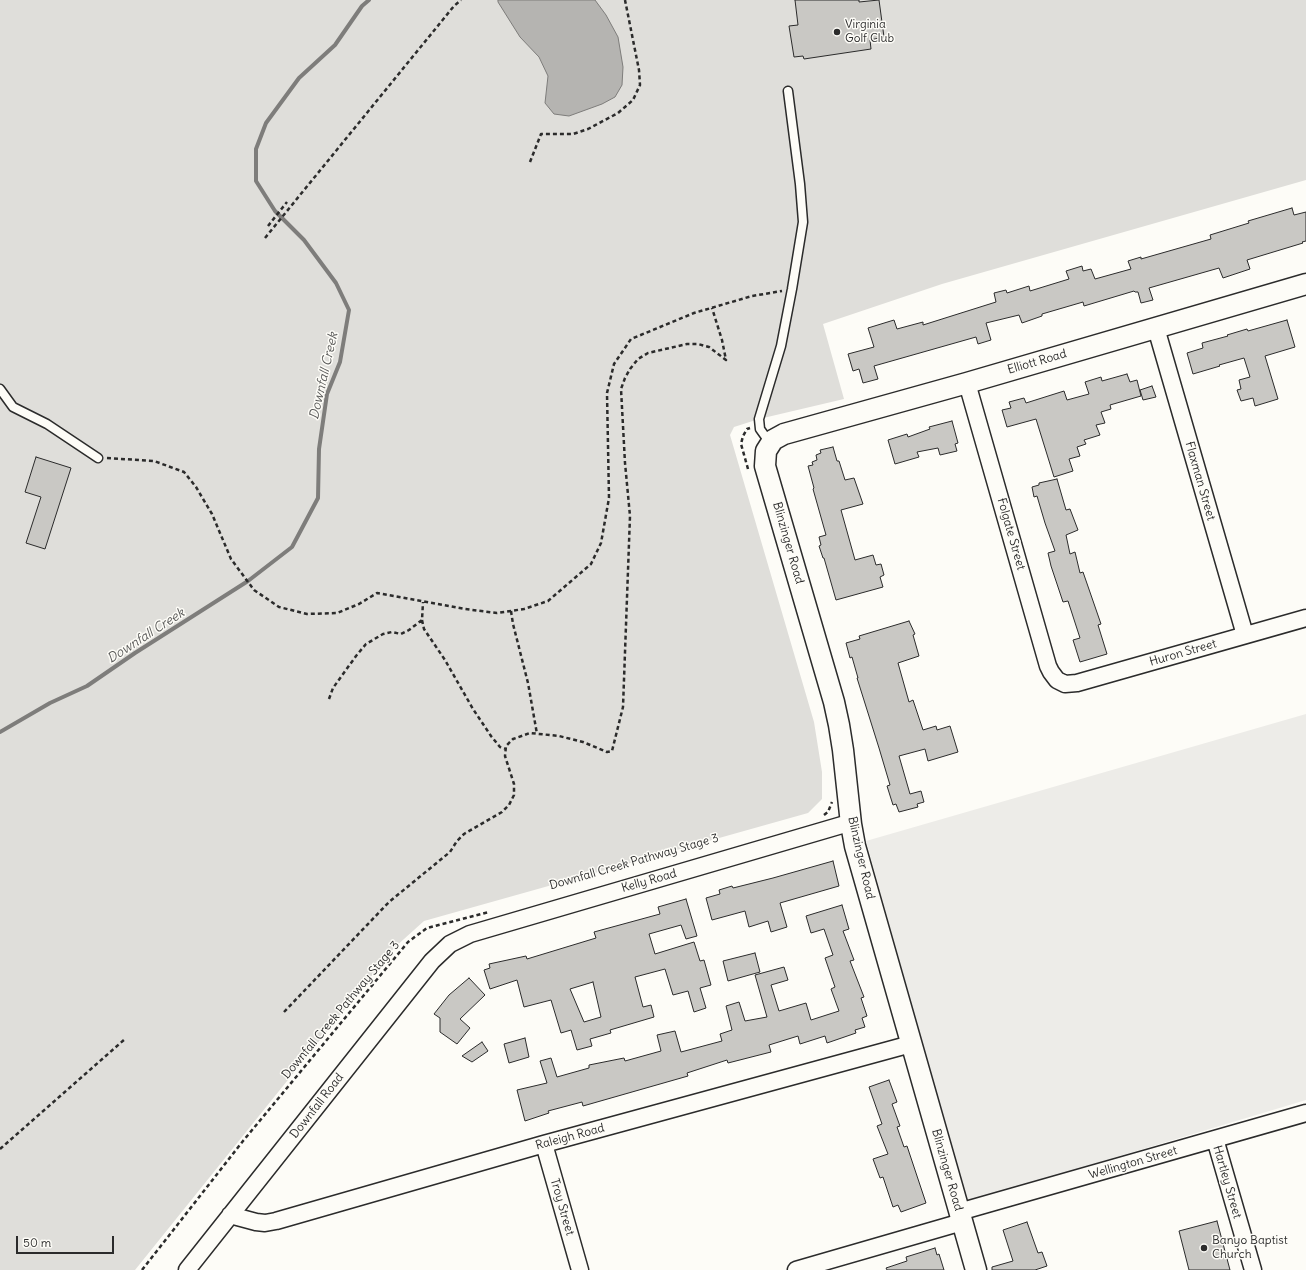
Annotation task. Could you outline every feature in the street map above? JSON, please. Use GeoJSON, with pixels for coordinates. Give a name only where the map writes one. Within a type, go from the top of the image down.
{"type":"FeatureCollection","features":[{"type":"Feature","properties":{"kind":"street","name":"Elliott Road"},"geometry":{"type":"LineString","coordinates":[[770,444],[777,437],[784,434],[967,383],[1306,284]]}},
{"type":"Feature","properties":{"kind":"street","name":"Flaxman Street"},"geometry":{"type":"LineString","coordinates":[[1156,328],[1245,635]]}},
{"type":"Feature","properties":{"kind":"street","name":"Folgate Street"},"geometry":{"type":"LineString","coordinates":[[967,383],[1048,666],[1054,677],[1060,682]]}},
{"type":"Feature","properties":{"kind":"street","name":"Blinzinger Road"},"geometry":{"type":"LineString","coordinates":[[770,444],[765,456],[765,466],[834,702],[843,750],[851,824],[861,868],[976,1270]]}},
{"type":"Feature","properties":{"kind":"street","name":"Huron Street"},"geometry":{"type":"LineString","coordinates":[[1060,682],[1066,684],[1077,683],[1306,618]]}},
{"type":"Feature","properties":{"kind":"street","name":"Kelly Road"},"geometry":{"type":"LineString","coordinates":[[450,944],[470,934],[842,825],[851,824]]}},
{"type":"Feature","properties":{"kind":"street","name":"Downfall Road"},"geometry":{"type":"LineString","coordinates":[[186,1270],[432,961],[450,944]]}},
{"type":"Feature","properties":{"kind":"street","name":"Raleigh Road"},"geometry":{"type":"LineString","coordinates":[[230,1215],[256,1222],[265,1223],[276,1221],[544,1144],[911,1044]]}},
{"type":"Feature","properties":{"kind":"street","name":"Wellington Street"},"geometry":{"type":"LineString","coordinates":[[796,1270],[960,1217],[1215,1139],[1306,1113]]}},
{"type":"Feature","properties":{"kind":"street","name":"Hartley Street"},"geometry":{"type":"LineString","coordinates":[[1215,1139],[1253,1270]]}},
{"type":"Feature","properties":{"kind":"street","name":"Troy Street"},"geometry":{"type":"LineString","coordinates":[[544,1144],[580,1270]]}},
{"type":"Feature","properties":{"kind":"lane"},"geometry":{"type":"LineString","coordinates":[[770,444],[760,429],[759,419],[780,346],[792,289],[803,222],[800,184],[788,91]]}},
{"type":"Feature","properties":{"kind":"lane"},"geometry":{"type":"LineString","coordinates":[[0,389],[13,407],[47,424],[98,458]]}},
{"type":"Feature","properties":{"kind":"path"},"geometry":{"type":"LineString","coordinates":[[265,238],[454,6],[461,0]]}},
{"type":"Feature","properties":{"kind":"path"},"geometry":{"type":"LineString","coordinates":[[530,162],[540,134],[573,134],[588,129],[618,113],[633,100],[640,85],[639,70],[625,0]]}},
{"type":"Feature","properties":{"kind":"path"},"geometry":{"type":"LineString","coordinates":[[268,226],[287,202]]}},
{"type":"Feature","properties":{"kind":"path"},"geometry":{"type":"LineString","coordinates":[[98,458],[154,462],[184,472],[196,487],[212,514],[231,559],[254,590],[279,607],[307,614],[337,613],[359,604],[377,593],[465,609],[498,613],[524,609],[548,601],[591,564],[601,543],[609,498],[607,393],[614,364],[631,339],[694,313],[752,296],[792,289]]}},
{"type":"Feature","properties":{"kind":"path"},"geometry":{"type":"LineString","coordinates":[[284,1012],[389,902],[450,852],[457,841],[464,834],[502,812],[509,804],[514,795],[514,784],[505,756],[506,746],[513,739],[530,733],[559,736],[583,742],[607,752],[612,751],[623,707],[630,516],[625,463],[621,389],[630,369],[638,359],[648,353],[687,344],[698,344],[709,347],[726,360],[722,340],[712,308]]}},
{"type":"Feature","properties":{"kind":"path"},"geometry":{"type":"LineString","coordinates":[[749,471],[741,444],[747,429],[759,425]]}},
{"type":"Feature","properties":{"kind":"path"},"geometry":{"type":"LineString","coordinates":[[423,602],[422,620],[424,629],[445,660],[472,709],[490,736],[500,746],[506,749]]}},
{"type":"Feature","properties":{"kind":"path"},"geometry":{"type":"LineString","coordinates":[[511,611],[528,683],[537,734]]}},
{"type":"Feature","properties":{"kind":"path"},"geometry":{"type":"LineString","coordinates":[[329,699],[333,688],[366,644],[383,634],[392,632],[401,634],[422,620]]}},
{"type":"Feature","properties":{"kind":"path"},"geometry":{"type":"LineString","coordinates":[[817,816],[824,815],[828,812],[832,797]]}},
{"type":"Feature","properties":{"kind":"path","name":"Downfall Creek Pathway Stage 3"},"geometry":{"type":"LineString","coordinates":[[142,1270],[243,1141],[408,942],[427,928],[495,910]]}},
{"type":"Feature","properties":{"kind":"path"},"geometry":{"type":"LineString","coordinates":[[0,1149],[125,1039]]}},
{"type":"Feature","properties":{"kind":"shaded area","name":"Virginia Golf Club"},"geometry":{"type":"Polygon","coordinates":[[[0,0],[1306,0],[1306,180],[942,284],[823,324],[844,399],[759,419],[734,427],[730,435],[814,722],[822,772],[822,799],[808,813],[424,921],[394,948],[135,1270],[0,1270],[0,0]]]}},
{"type":"Feature","properties":{"kind":"shaded area"},"geometry":{"type":"Polygon","coordinates":[[[498,0],[595,0],[606,15],[618,37],[623,67],[622,85],[615,97],[602,104],[569,116],[554,114],[545,103],[548,76],[539,57],[520,37],[498,0]]]}},
{"type":"Feature","properties":{"kind":"shaded area"},"geometry":{"type":"Polygon","coordinates":[[[1306,714],[1306,1100],[967,1202],[866,841],[1306,714]]]}},
{"type":"Feature","properties":{"kind":"building","name":"Virginia Golf Club"},"geometry":{"type":"Polygon","coordinates":[[[795,0],[859,0],[859,2],[879,0],[884,37],[870,40],[871,49],[804,59],[803,56],[794,57],[789,26],[798,25],[795,0]]]}},
{"type":"Feature","properties":{"kind":"building"},"geometry":{"type":"Polygon","coordinates":[[[1292,208],[1294,215],[1306,212],[1306,241],[1247,260],[1250,269],[1223,278],[1219,268],[1149,288],[1153,300],[1141,303],[1138,292],[1134,291],[1084,306],[1083,302],[1042,314],[1042,316],[1022,323],[1019,315],[986,323],[991,340],[978,344],[976,337],[874,366],[878,379],[863,383],[859,369],[853,371],[848,354],[874,347],[868,328],[894,320],[897,329],[923,322],[923,325],[996,302],[994,293],[1006,290],[1007,293],[1029,286],[1030,291],[1069,279],[1066,271],[1082,266],[1083,271],[1091,269],[1095,279],[1131,269],[1128,261],[1141,257],[1141,259],[1211,239],[1210,235],[1249,223],[1248,221],[1292,208]]]}},
{"type":"Feature","properties":{"kind":"building"},"geometry":{"type":"Polygon","coordinates":[[[1287,320],[1295,347],[1265,356],[1278,399],[1255,406],[1253,398],[1241,401],[1237,390],[1241,389],[1239,380],[1250,377],[1244,358],[1193,374],[1187,353],[1203,348],[1202,343],[1247,329],[1248,331],[1287,320]]]}},
{"type":"Feature","properties":{"kind":"building"},"geometry":{"type":"Polygon","coordinates":[[[1127,374],[1130,382],[1137,380],[1141,396],[1110,405],[1111,409],[1101,412],[1105,423],[1096,425],[1100,435],[1084,440],[1086,444],[1077,447],[1080,456],[1069,459],[1073,471],[1054,477],[1036,419],[1007,427],[1002,410],[1011,408],[1009,402],[1024,398],[1026,403],[1064,391],[1067,400],[1089,394],[1085,382],[1101,377],[1102,381],[1127,374]]]}},
{"type":"Feature","properties":{"kind":"building"},"geometry":{"type":"Polygon","coordinates":[[[1152,386],[1156,397],[1143,400],[1140,390],[1152,386]]]}},
{"type":"Feature","properties":{"kind":"building"},"geometry":{"type":"Polygon","coordinates":[[[952,421],[958,443],[955,444],[957,451],[940,455],[938,448],[917,452],[919,457],[895,464],[888,440],[907,434],[908,437],[930,429],[929,427],[952,421]]]}},
{"type":"Feature","properties":{"kind":"building"},"geometry":{"type":"Polygon","coordinates":[[[833,447],[845,480],[854,478],[863,504],[841,510],[855,560],[873,555],[876,565],[881,564],[884,575],[880,577],[883,587],[836,600],[819,546],[821,545],[819,537],[826,535],[808,466],[813,465],[812,462],[817,460],[816,455],[821,453],[820,450],[833,447]]]}},
{"type":"Feature","properties":{"kind":"building"},"geometry":{"type":"Polygon","coordinates":[[[36,457],[71,468],[45,549],[26,543],[41,497],[25,492],[36,457]]]}},
{"type":"Feature","properties":{"kind":"building"},"geometry":{"type":"Polygon","coordinates":[[[1057,479],[1066,510],[1070,509],[1078,530],[1066,535],[1070,554],[1075,552],[1080,573],[1083,572],[1101,624],[1098,625],[1107,654],[1080,662],[1073,640],[1080,638],[1068,601],[1063,602],[1051,566],[1048,553],[1055,551],[1037,496],[1034,497],[1032,487],[1039,485],[1039,483],[1057,479]]]}},
{"type":"Feature","properties":{"kind":"building"},"geometry":{"type":"Polygon","coordinates":[[[909,621],[915,634],[913,635],[919,656],[898,663],[909,702],[913,700],[923,730],[936,726],[937,730],[950,726],[958,752],[928,761],[925,749],[899,756],[910,794],[921,791],[924,802],[917,804],[918,807],[899,812],[896,804],[893,805],[887,786],[890,785],[852,657],[850,658],[846,643],[860,639],[859,636],[909,621]]]}},
{"type":"Feature","properties":{"kind":"building"},"geometry":{"type":"Polygon","coordinates":[[[833,861],[839,886],[780,903],[787,927],[771,932],[768,921],[749,927],[745,911],[712,920],[706,898],[720,894],[719,890],[773,878],[833,861]]]}},
{"type":"Feature","properties":{"kind":"building"},"geometry":{"type":"Polygon","coordinates":[[[686,899],[697,936],[686,939],[681,925],[649,934],[655,954],[694,942],[700,961],[704,960],[711,985],[700,988],[706,1008],[694,1012],[688,991],[673,995],[665,969],[635,977],[643,1007],[651,1005],[654,1017],[610,1030],[611,1033],[590,1039],[592,1046],[577,1050],[571,1030],[561,1033],[551,1000],[524,1007],[517,980],[490,989],[484,970],[490,968],[489,964],[526,956],[527,959],[596,938],[594,932],[660,914],[658,907],[686,899]],[[593,982],[570,989],[584,1022],[601,1017],[593,982]]]}},
{"type":"Feature","properties":{"kind":"building"},"geometry":{"type":"Polygon","coordinates":[[[842,905],[849,929],[843,931],[854,960],[850,961],[864,997],[861,998],[867,1016],[862,1018],[865,1027],[855,1030],[856,1033],[827,1043],[825,1036],[800,1044],[798,1036],[769,1045],[771,1052],[728,1063],[727,1060],[687,1073],[688,1076],[583,1106],[582,1102],[548,1111],[549,1113],[525,1121],[517,1090],[547,1083],[540,1061],[551,1058],[557,1077],[589,1068],[589,1065],[624,1058],[625,1061],[661,1051],[657,1035],[675,1031],[681,1052],[722,1041],[720,1034],[732,1030],[726,1006],[739,1002],[745,1021],[767,1017],[755,975],[784,967],[788,980],[771,985],[779,1011],[806,1003],[811,1020],[839,1011],[831,989],[835,987],[825,958],[833,955],[824,929],[811,933],[806,916],[842,905]]]}},
{"type":"Feature","properties":{"kind":"building"},"geometry":{"type":"Polygon","coordinates":[[[755,953],[760,972],[728,981],[723,961],[755,953]]]}},
{"type":"Feature","properties":{"kind":"building"},"geometry":{"type":"Polygon","coordinates":[[[469,978],[485,995],[460,1019],[470,1028],[457,1044],[440,1032],[440,1018],[434,1014],[449,995],[469,978]]]}},
{"type":"Feature","properties":{"kind":"building"},"geometry":{"type":"Polygon","coordinates":[[[525,1038],[529,1057],[509,1063],[504,1044],[525,1038]]]}},
{"type":"Feature","properties":{"kind":"building"},"geometry":{"type":"Polygon","coordinates":[[[482,1042],[488,1051],[472,1062],[462,1056],[482,1042]]]}},
{"type":"Feature","properties":{"kind":"building"},"geometry":{"type":"Polygon","coordinates":[[[889,1080],[897,1102],[892,1104],[900,1126],[897,1127],[904,1147],[907,1146],[926,1203],[901,1212],[898,1205],[893,1207],[883,1177],[880,1178],[873,1159],[888,1154],[877,1126],[882,1124],[869,1087],[889,1080]]]}},
{"type":"Feature","properties":{"kind":"building","name":"Banyo Baptist Church"},"geometry":{"type":"Polygon","coordinates":[[[1217,1221],[1230,1270],[1189,1270],[1179,1231],[1217,1221]]]}},
{"type":"Feature","properties":{"kind":"building"},"geometry":{"type":"Polygon","coordinates":[[[1027,1222],[1038,1253],[1042,1252],[1047,1266],[1035,1270],[992,1270],[992,1267],[1013,1261],[1003,1230],[1027,1222]]]}},
{"type":"Feature","properties":{"kind":"building"},"geometry":{"type":"Polygon","coordinates":[[[935,1248],[937,1255],[939,1254],[944,1270],[887,1270],[886,1268],[907,1261],[906,1257],[935,1248]]]}},
{"type":"Feature","properties":{"kind":"waterway","name":"Downfall Creek"},"geometry":{"type":"LineString","coordinates":[[0,732],[50,703],[87,686],[135,653],[248,581],[292,547],[318,498],[319,449],[327,394],[340,362],[349,310],[336,283],[304,240],[275,211],[256,181],[256,149],[266,123],[299,78],[335,45],[362,6],[369,0]]}},
{"type":"Feature","properties":{"kind":"place","name":"Virginia Golf Club"},"geometry":{"type":"Point","coordinates":[837,32]}},
{"type":"Feature","properties":{"kind":"place","name":"Banyo Baptist Church"},"geometry":{"type":"Point","coordinates":[1204,1248]}}]}
